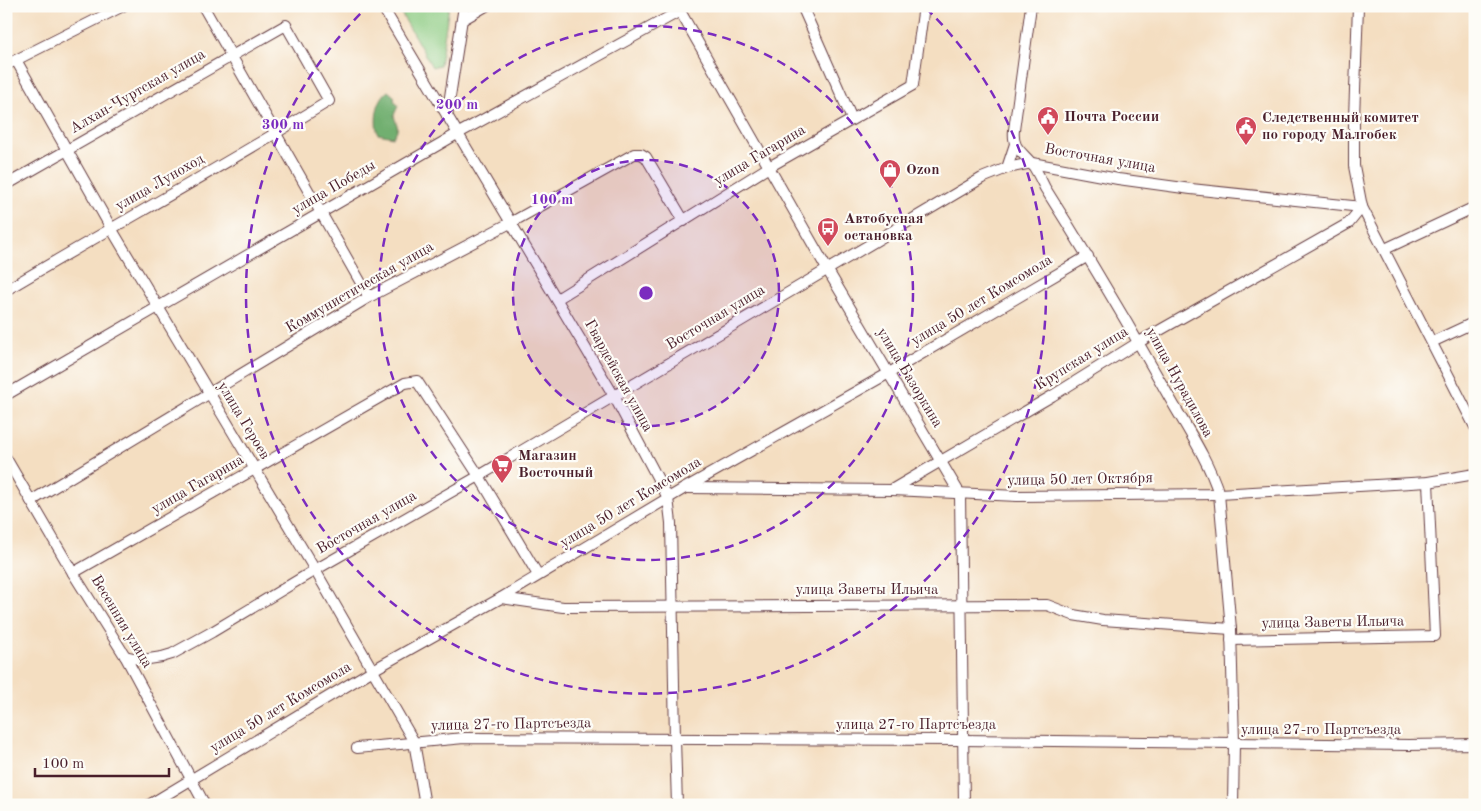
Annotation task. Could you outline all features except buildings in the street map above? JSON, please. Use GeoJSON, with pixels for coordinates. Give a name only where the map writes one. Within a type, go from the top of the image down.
{"type":"FeatureCollection","features":[{"type":"Feature","properties":{"kind":"street"},"geometry":{"type":"LineString","coordinates":[[11,62],[123,6]]}},
{"type":"Feature","properties":{"kind":"street"},"geometry":{"type":"LineString","coordinates":[[203,6],[369,297]]}},
{"type":"Feature","properties":{"kind":"street","name":"Гвардейская улица"},"geometry":{"type":"LineString","coordinates":[[382,6],[614,396],[668,498],[672,523],[677,805]]}},
{"type":"Feature","properties":{"kind":"street"},"geometry":{"type":"LineString","coordinates":[[447,116],[464,6]]}},
{"type":"Feature","properties":{"kind":"street"},"geometry":{"type":"LineString","coordinates":[[462,20],[486,6]]}},
{"type":"Feature","properties":{"kind":"street"},"geometry":{"type":"LineString","coordinates":[[802,6],[852,119]]}},
{"type":"Feature","properties":{"kind":"street","name":"улица Гагарина"},"geometry":{"type":"LineString","coordinates":[[557,299],[769,167],[913,85],[924,6]]}},
{"type":"Feature","properties":{"kind":"street"},"geometry":{"type":"LineString","coordinates":[[1007,168],[1016,144],[1014,134],[1031,6]]}},
{"type":"Feature","properties":{"kind":"street"},"geometry":{"type":"LineString","coordinates":[[1358,6],[1354,166],[1362,207],[1475,427]]}},
{"type":"Feature","properties":{"kind":"street","name":"улица Победы"},"geometry":{"type":"LineString","coordinates":[[6,395],[457,134],[680,8]]}},
{"type":"Feature","properties":{"kind":"street","name":"улица Базоркина"},"geometry":{"type":"LineString","coordinates":[[680,8],[827,269],[960,494],[964,805]]}},
{"type":"Feature","properties":{"kind":"street","name":"Алхан-Чуртская улица"},"geometry":{"type":"LineString","coordinates":[[6,185],[286,25],[329,101]]}},
{"type":"Feature","properties":{"kind":"street","name":"улица Героев"},"geometry":{"type":"LineString","coordinates":[[11,62],[67,150],[158,308],[315,570],[414,742],[425,805]]}},
{"type":"Feature","properties":{"kind":"street","name":"улица Луноход"},"geometry":{"type":"LineString","coordinates":[[6,290],[277,134],[329,101]]}},
{"type":"Feature","properties":{"kind":"street","name":"улица Нурадилова"},"geometry":{"type":"LineString","coordinates":[[1016,144],[1021,154],[1032,163],[1045,188],[1139,342],[1200,452],[1219,494],[1231,629],[1234,744],[1233,805]]}},
{"type":"Feature","properties":{"kind":"street","name":"Коммунистическая улица"},"geometry":{"type":"LineString","coordinates":[[32,501],[369,297],[512,222],[634,154],[640,154],[646,158],[684,220]]}},
{"type":"Feature","properties":{"kind":"street","name":"Восточная улица"},"geometry":{"type":"LineString","coordinates":[[125,656],[142,660],[172,654],[212,632],[982,178],[1007,168],[1032,163],[1168,186],[1362,207]]}},
{"type":"Feature","properties":{"kind":"street","name":"Крупская улица"},"geometry":{"type":"LineString","coordinates":[[893,490],[1139,342],[1349,223],[1362,207]]}},
{"type":"Feature","properties":{"kind":"street"},"geometry":{"type":"LineString","coordinates":[[1385,249],[1475,207]]}},
{"type":"Feature","properties":{"kind":"street","name":"улица 50 лет Комсомола"},"geometry":{"type":"LineString","coordinates":[[149,805],[373,670],[501,598],[685,488],[889,373],[1088,256]]}},
{"type":"Feature","properties":{"kind":"street"},"geometry":{"type":"LineString","coordinates":[[1432,342],[1475,322]]}},
{"type":"Feature","properties":{"kind":"street","name":"улица Гагарина"},"geometry":{"type":"LineString","coordinates":[[73,573],[405,383],[417,381],[479,476]]}},
{"type":"Feature","properties":{"kind":"street","name":"Весенняя улица"},"geometry":{"type":"LineString","coordinates":[[6,458],[73,573],[125,656],[205,805]]}},
{"type":"Feature","properties":{"kind":"street","name":"улица 50 лет Октября"},"geometry":{"type":"LineString","coordinates":[[685,488],[893,490],[1017,496],[1219,494],[1428,482],[1475,474]]}},
{"type":"Feature","properties":{"kind":"street"},"geometry":{"type":"LineString","coordinates":[[479,476],[538,575]]}},
{"type":"Feature","properties":{"kind":"street","name":"улица Заветы Ильича"},"geometry":{"type":"LineString","coordinates":[[1231,640],[1436,636],[1428,482]]}},
{"type":"Feature","properties":{"kind":"street","name":"улица Заветы Ильича"},"geometry":{"type":"LineString","coordinates":[[501,598],[564,607],[1047,605],[1074,615],[1103,620],[1231,629]]}},
{"type":"Feature","properties":{"kind":"street","name":"улица 27-го Партсъезда"},"geometry":{"type":"LineString","coordinates":[[357,748],[464,738],[1475,744]]}},
{"type":"Feature","properties":{"kind":"green space"},"geometry":{"type":"Polygon","coordinates":[[[397,6],[449,6],[440,65],[432,67],[397,6]]]}},
{"type":"Feature","properties":{"kind":"green space"},"geometry":{"type":"Polygon","coordinates":[[[388,91],[395,97],[394,100],[398,106],[394,115],[397,128],[393,137],[378,134],[377,129],[377,111],[381,100],[388,91]]]}},
{"type":"Feature","properties":{"kind":"place","name":"Почта России"},"geometry":{"type":"Point","coordinates":[1048,136]}},
{"type":"Feature","properties":{"kind":"place","name":"Следственный комитет по городу Малгобек"},"geometry":{"type":"Point","coordinates":[1246,146]}},
{"type":"Feature","properties":{"kind":"place","name":"Ozon"},"geometry":{"type":"Point","coordinates":[890,189]}},
{"type":"Feature","properties":{"kind":"place","name":"Автобусная остановка"},"geometry":{"type":"Point","coordinates":[828,247]}},
{"type":"Feature","properties":{"kind":"place","name":"Магазин Восточный"},"geometry":{"type":"Point","coordinates":[502,484]}}]}
